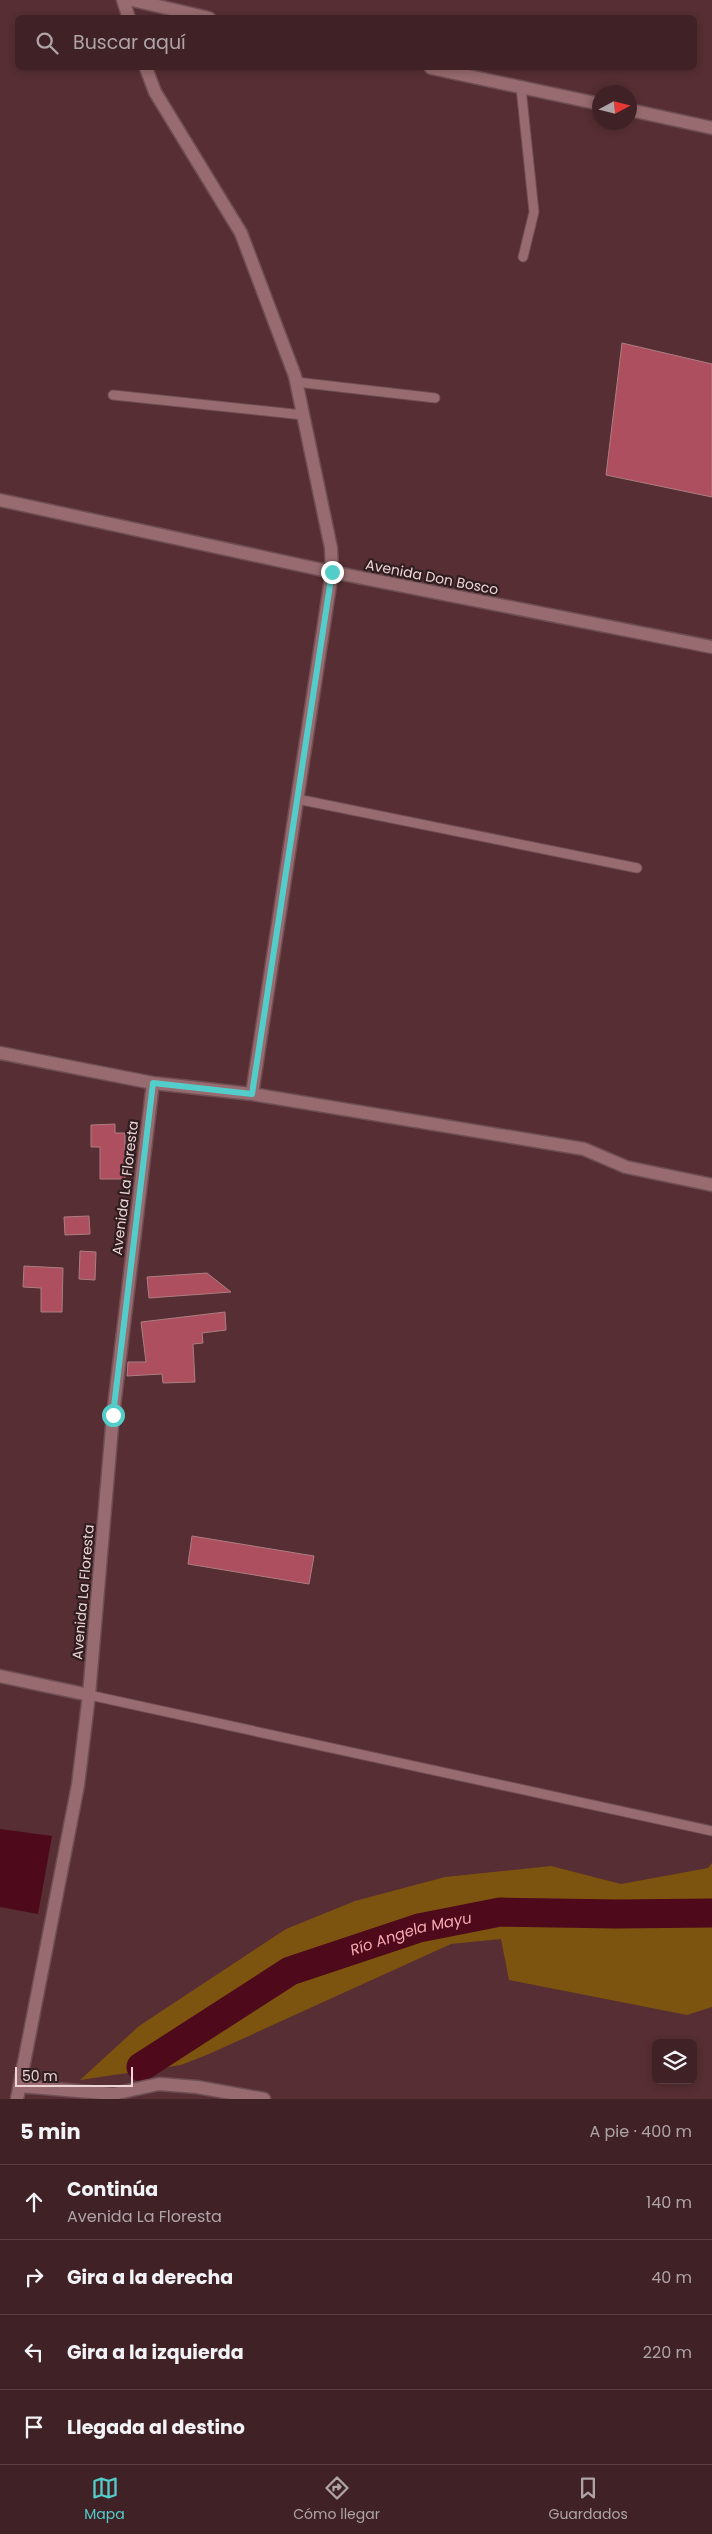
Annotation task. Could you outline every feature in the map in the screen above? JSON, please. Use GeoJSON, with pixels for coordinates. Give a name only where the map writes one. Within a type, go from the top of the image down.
{"type":"FeatureCollection","features":[{"type":"Feature","properties":{"kind":"street"},"geometry":{"type":"LineString","coordinates":[[123,0],[128,15]]}},
{"type":"Feature","properties":{"kind":"street"},"geometry":{"type":"LineString","coordinates":[[132,0],[196,15]]}},
{"type":"Feature","properties":{"kind":"street"},"geometry":{"type":"LineString","coordinates":[[147,70],[155,92],[241,234],[296,382],[331,548],[332,572],[252,1094]]}},
{"type":"Feature","properties":{"kind":"street"},"geometry":{"type":"LineString","coordinates":[[440,70],[592,102]]}},
{"type":"Feature","properties":{"kind":"street"},"geometry":{"type":"LineString","coordinates":[[637,111],[712,127]]}},
{"type":"Feature","properties":{"kind":"street","name":"Avenida Don Bosco"},"geometry":{"type":"LineString","coordinates":[[0,500],[332,572],[712,647]]}},
{"type":"Feature","properties":{"kind":"street"},"geometry":{"type":"LineString","coordinates":[[0,1053],[153,1083],[252,1094],[584,1149],[626,1167],[712,1186]]}},
{"type":"Feature","properties":{"kind":"street","name":"Avenida La Floresta"},"geometry":{"type":"LineString","coordinates":[[18,2099],[78,1785],[89,1695],[114,1405],[153,1083]]}},
{"type":"Feature","properties":{"kind":"street"},"geometry":{"type":"LineString","coordinates":[[0,1676],[89,1695]]}},
{"type":"Feature","properties":{"kind":"street"},"geometry":{"type":"LineString","coordinates":[[20,2086],[112,2094],[159,2084],[197,2087],[264,2099]]}},
{"type":"Feature","properties":{"kind":"lane"},"geometry":{"type":"LineString","coordinates":[[521,88],[534,212],[524,257]]}},
{"type":"Feature","properties":{"kind":"lane"},"geometry":{"type":"LineString","coordinates":[[296,382],[435,398]]}},
{"type":"Feature","properties":{"kind":"lane"},"geometry":{"type":"LineString","coordinates":[[113,395],[303,415]]}},
{"type":"Feature","properties":{"kind":"lane"},"geometry":{"type":"LineString","coordinates":[[297,799],[637,868]]}},
{"type":"Feature","properties":{"kind":"lane"},"geometry":{"type":"LineString","coordinates":[[89,1695],[712,1831]]}},
{"type":"Feature","properties":{"kind":"shaded area"},"geometry":{"type":"Polygon","coordinates":[[[0,1829],[52,1836],[38,1914],[0,1907],[0,1829]]]}},
{"type":"Feature","properties":{"kind":"shaded area"},"geometry":{"type":"Polygon","coordinates":[[[712,1863],[712,2007],[687,2015],[509,1980],[501,1939],[451,1944],[181,2065],[80,2080],[139,2026],[286,1929],[355,1901],[445,1877],[551,1866],[621,1884],[708,1868],[712,1863]]]}},
{"type":"Feature","properties":{"kind":"building"},"geometry":{"type":"Polygon","coordinates":[[[622,343],[712,364],[712,497],[606,475],[622,343]]]}},
{"type":"Feature","properties":{"kind":"building"},"geometry":{"type":"Polygon","coordinates":[[[115,1124],[115,1133],[125,1133],[125,1179],[100,1179],[100,1147],[91,1147],[91,1125],[115,1124]]]}},
{"type":"Feature","properties":{"kind":"building"},"geometry":{"type":"Polygon","coordinates":[[[89,1216],[90,1234],[65,1235],[64,1217],[89,1216]]]}},
{"type":"Feature","properties":{"kind":"building"},"geometry":{"type":"Polygon","coordinates":[[[80,1251],[96,1252],[95,1280],[79,1279],[80,1251]]]}},
{"type":"Feature","properties":{"kind":"building"},"geometry":{"type":"Polygon","coordinates":[[[24,1266],[63,1268],[62,1312],[41,1312],[41,1288],[23,1287],[24,1266]]]}},
{"type":"Feature","properties":{"kind":"building"},"geometry":{"type":"Polygon","coordinates":[[[207,1273],[231,1292],[149,1298],[147,1277],[207,1273]]]}},
{"type":"Feature","properties":{"kind":"building"},"geometry":{"type":"Polygon","coordinates":[[[225,1312],[226,1330],[202,1333],[203,1343],[193,1344],[195,1382],[163,1383],[162,1374],[127,1376],[128,1362],[146,1362],[141,1322],[225,1312]]]}},
{"type":"Feature","properties":{"kind":"building"},"geometry":{"type":"Polygon","coordinates":[[[192,1536],[314,1556],[309,1584],[188,1564],[192,1536]]]}},
{"type":"Feature","properties":{"kind":"waterway","name":"Río Angela Mayu"},"geometry":{"type":"LineString","coordinates":[[141,2067],[290,1971],[419,1928],[500,1912],[712,1913]]}},
{"type":"Feature","properties":{"kind":"route"},"geometry":{"type":"LineString","coordinates":[[113,1415],[153,1083],[252,1094],[332,572]]}}]}
